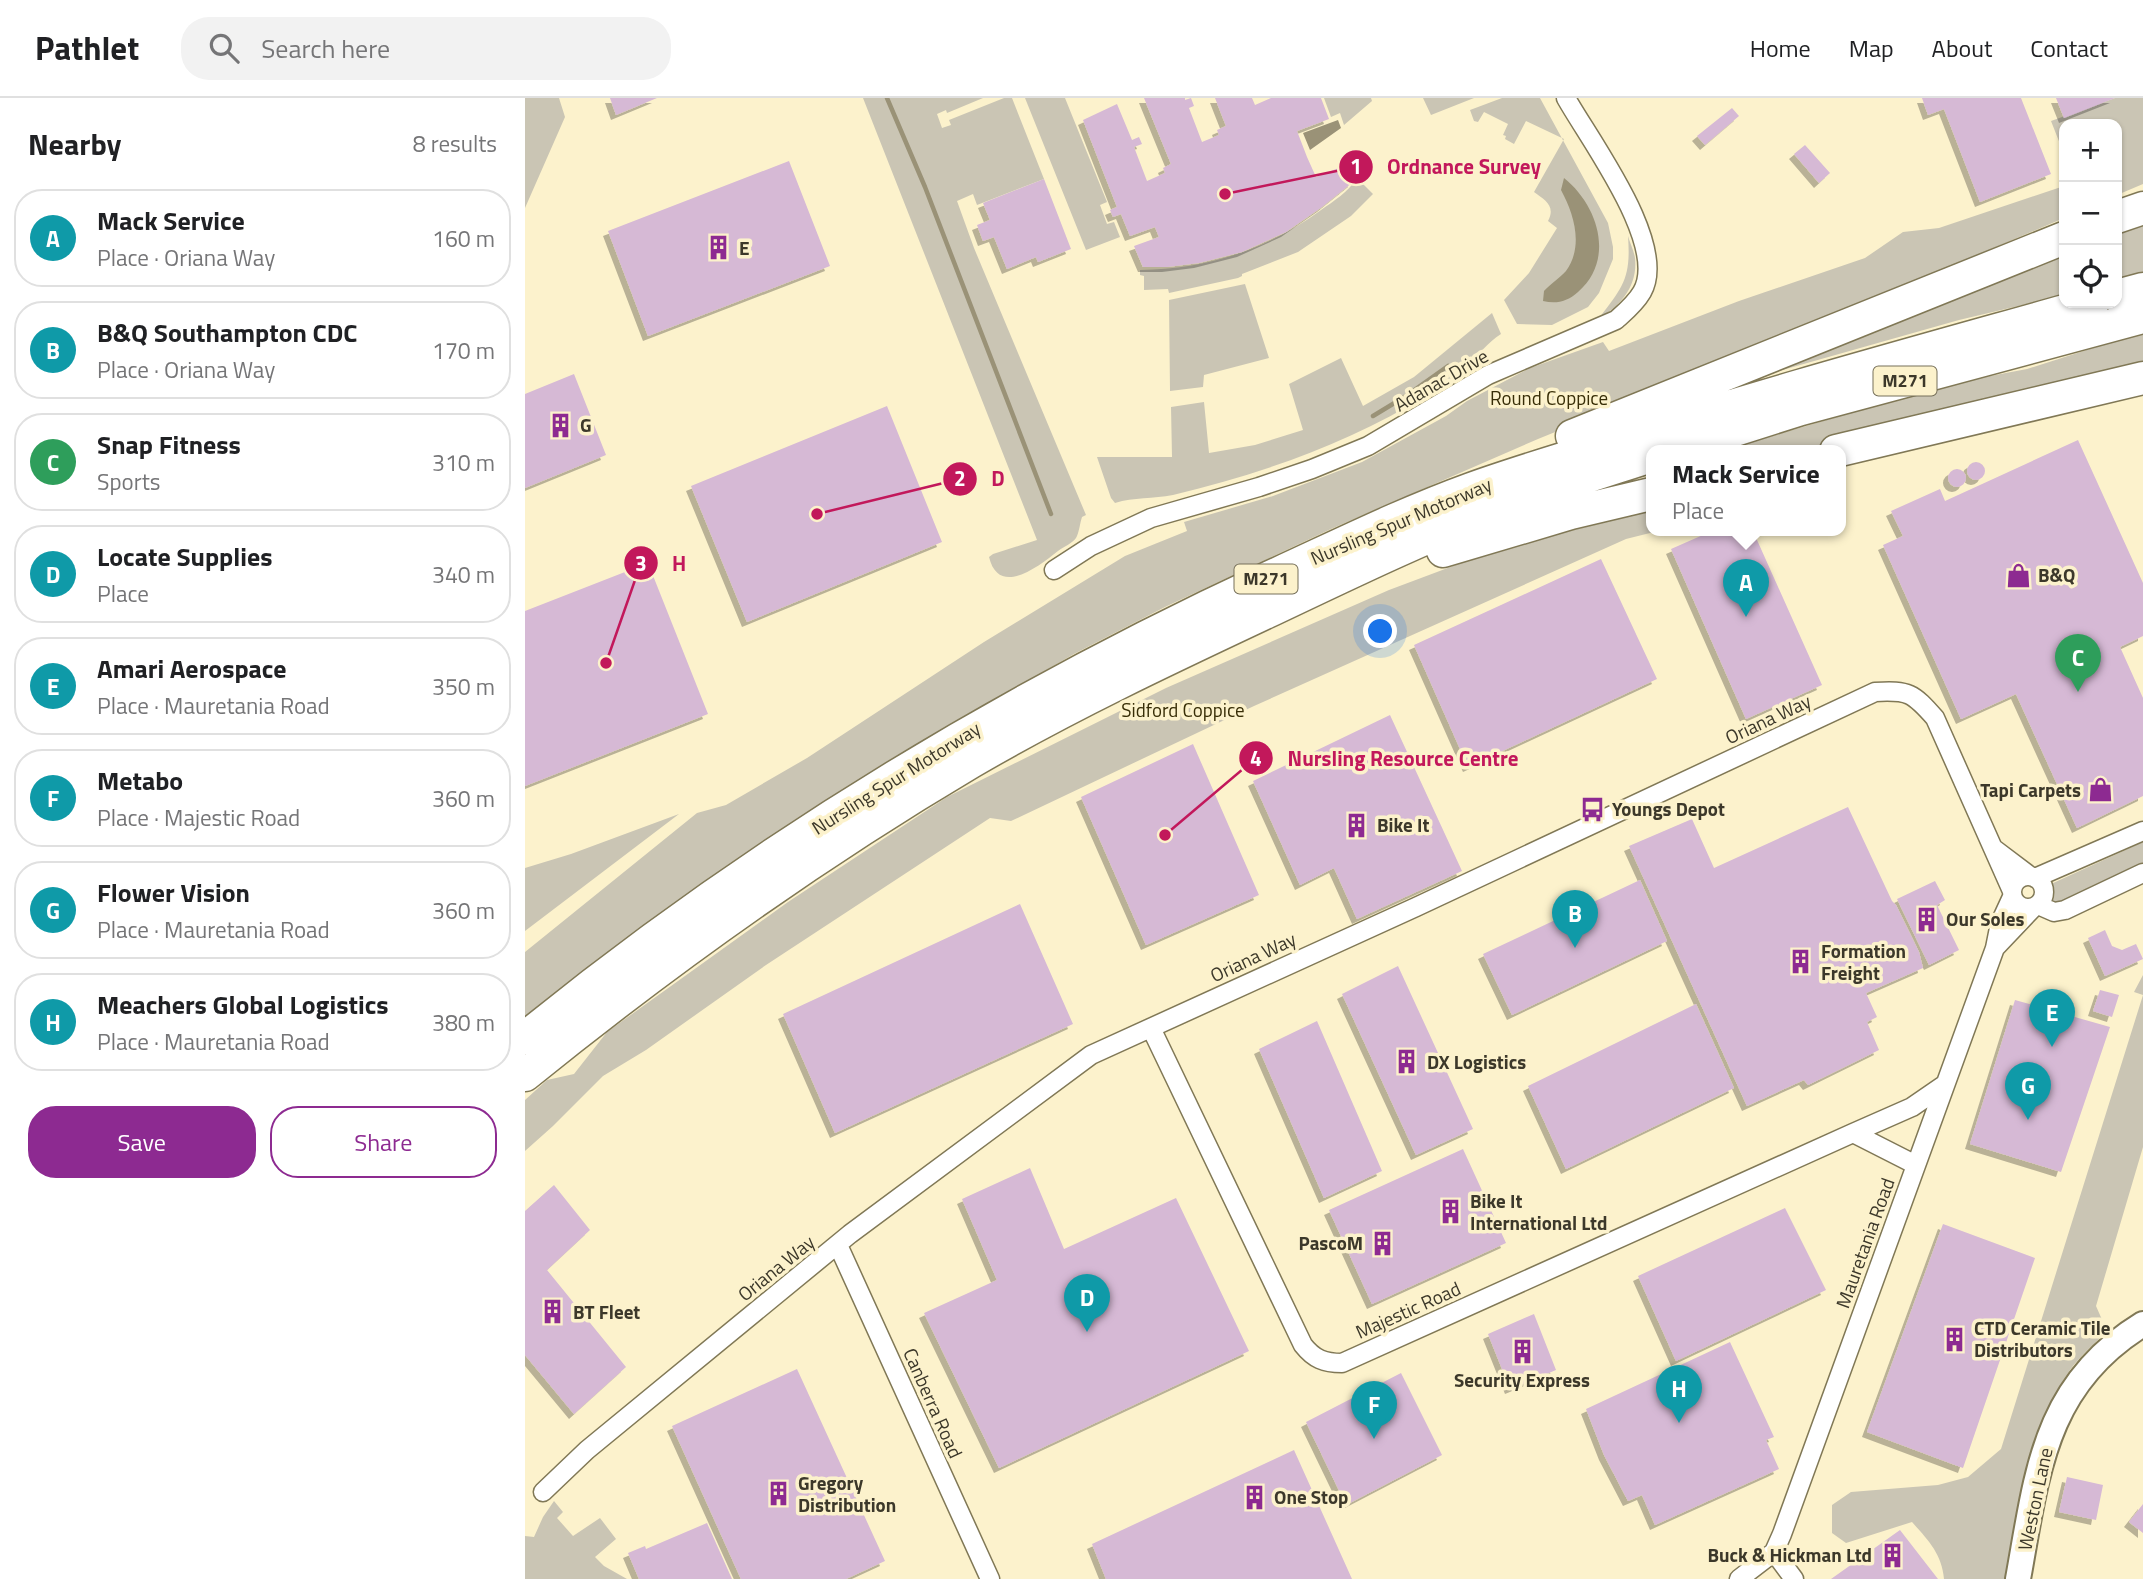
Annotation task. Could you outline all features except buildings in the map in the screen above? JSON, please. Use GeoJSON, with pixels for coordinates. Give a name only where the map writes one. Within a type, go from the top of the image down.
{"type":"FeatureCollection","features":[{"type":"Feature","properties":{"kind":"highway"},"geometry":{"type":"LineString","coordinates":[[2122,216],[2143,208]]}},
{"type":"Feature","properties":{"kind":"highway","name":"M271"},"geometry":{"type":"LineString","coordinates":[[1471,489],[1559,441],[2059,240]]}},
{"type":"Feature","properties":{"kind":"highway"},"geometry":{"type":"LineString","coordinates":[[2122,295],[2143,289]]}},
{"type":"Feature","properties":{"kind":"highway","name":"Nursling Spur Motorway"},"geometry":{"type":"LineString","coordinates":[[525,1038],[602,976],[772,856],[901,773],[984,722],[1226,597],[1379,527],[1471,489],[1741,402],[2074,308]]}},
{"type":"Feature","properties":{"kind":"highway","name":"M271"},"geometry":{"type":"LineString","coordinates":[[1688,445],[1801,409],[2143,317]]}},
{"type":"Feature","properties":{"kind":"highway"},"geometry":{"type":"LineString","coordinates":[[1846,449],[2143,379]]}},
{"type":"Feature","properties":{"kind":"highway","name":"Nursling Spur Motorway"},"geometry":{"type":"LineString","coordinates":[[525,1075],[677,956],[874,821],[973,761],[1078,703],[1378,559],[1504,506],[1646,458]]}},
{"type":"Feature","properties":{"kind":"highway","name":"M271"},"geometry":{"type":"LineString","coordinates":[[1290,601],[1473,541],[1570,513],[1646,495]]}},
{"type":"Feature","properties":{"kind":"street","name":"Adanac Drive"},"geometry":{"type":"LineString","coordinates":[[1054,570],[1091,546],[1151,519],[1286,478],[1368,446],[1488,375],[1616,320],[1630,308],[1643,291],[1647,250],[1638,225],[1613,176],[1566,98]]}},
{"type":"Feature","properties":{"kind":"street","name":"Oriana Way"},"geometry":{"type":"LineString","coordinates":[[543,1492],[587,1450],[838,1245],[1091,1055],[1875,692],[1899,691],[1918,698],[1935,718],[2012,894]]}},
{"type":"Feature","properties":{"kind":"street"},"geometry":{"type":"LineString","coordinates":[[2143,831],[2033,877],[2025,876],[2016,881],[2012,894],[2014,902],[2023,908],[2036,906],[2053,912],[2065,910],[2143,873]]}},
{"type":"Feature","properties":{"kind":"street","name":"Oriana Way"},"geometry":{"type":"LineString","coordinates":[[1993,848],[2033,877]]}},
{"type":"Feature","properties":{"kind":"street"},"geometry":{"type":"LineString","coordinates":[[2033,877],[2044,891],[2036,906]]}},
{"type":"Feature","properties":{"kind":"street","name":"Mauretania Road"},"geometry":{"type":"LineString","coordinates":[[1774,1552],[1995,948],[2000,923],[2012,894]]}},
{"type":"Feature","properties":{"kind":"street","name":"Mauretania Road"},"geometry":{"type":"LineString","coordinates":[[1995,948],[2036,906]]}},
{"type":"Feature","properties":{"kind":"street","name":"Majestic Road"},"geometry":{"type":"LineString","coordinates":[[1151,1028],[1303,1345],[1310,1355],[1330,1363],[1342,1363],[1912,1107],[1944,1085]]}},
{"type":"Feature","properties":{"kind":"street"},"geometry":{"type":"LineString","coordinates":[[1853,1133],[1916,1165]]}},
{"type":"Feature","properties":{"kind":"street","name":"Canberra Road"},"geometry":{"type":"LineString","coordinates":[[838,1245],[990,1579]]}},
{"type":"Feature","properties":{"kind":"street","name":"Weston Lane"},"geometry":{"type":"LineString","coordinates":[[2018,1579],[2039,1468],[2055,1420],[2092,1364],[2112,1345],[2143,1324]]}},
{"type":"Feature","properties":{"kind":"street"},"geometry":{"type":"LineString","coordinates":[[1739,1579],[1774,1552],[1794,1579]]}},
{"type":"Feature","properties":{"kind":"green space"},"geometry":{"type":"Polygon","coordinates":[[[525,98],[559,98],[565,117],[525,208],[525,98]]]}},
{"type":"Feature","properties":{"kind":"green space"},"geometry":{"type":"Polygon","coordinates":[[[863,98],[983,98],[947,113],[946,110],[937,114],[942,128],[951,125],[949,120],[1004,98],[1012,98],[1044,179],[977,205],[973,194],[957,201],[974,248],[1086,515],[1082,517],[1075,540],[1020,575],[1001,575],[994,569],[989,557],[1037,540],[863,98]]]}},
{"type":"Feature","properties":{"kind":"green space"},"geometry":{"type":"Polygon","coordinates":[[[1025,98],[1065,98],[1107,202],[1100,205],[1107,224],[1114,222],[1120,237],[1086,250],[1025,98]]]}},
{"type":"Feature","properties":{"kind":"green space"},"geometry":{"type":"Polygon","coordinates":[[[1324,98],[1371,98],[1372,101],[1344,125],[1340,113],[1331,117],[1324,98]]]}},
{"type":"Feature","properties":{"kind":"green space"},"geometry":{"type":"Polygon","coordinates":[[[1423,98],[1474,98],[1431,115],[1423,98]]]}},
{"type":"Feature","properties":{"kind":"green space"},"geometry":{"type":"Polygon","coordinates":[[[1502,98],[1540,98],[1562,138],[1526,121],[1514,144],[1503,135],[1508,124],[1484,112],[1478,122],[1474,121],[1470,110],[1502,98]]]}},
{"type":"Feature","properties":{"kind":"green space"},"geometry":{"type":"Polygon","coordinates":[[[2115,98],[2143,98],[2143,184],[2122,193],[2122,119],[2059,119],[2059,141],[2051,121],[2115,98]]]}},
{"type":"Feature","properties":{"kind":"green space"},"geometry":{"type":"Polygon","coordinates":[[[1563,141],[1608,223],[1613,259],[1599,293],[1588,307],[1552,325],[1517,324],[1504,300],[1529,273],[1557,228],[1548,221],[1550,207],[1534,192],[1563,141]]]}},
{"type":"Feature","properties":{"kind":"green space"},"geometry":{"type":"Polygon","coordinates":[[[1357,178],[1373,194],[1351,216],[1298,252],[1238,278],[1169,293],[1168,289],[1144,290],[1144,276],[1140,275],[1140,270],[1189,266],[1235,255],[1258,246],[1300,224],[1336,200],[1357,178]]]}},
{"type":"Feature","properties":{"kind":"green space","name":"Round Coppice"},"geometry":{"type":"Polygon","coordinates":[[[2059,188],[2059,220],[1833,319],[1538,439],[1331,529],[1165,607],[1074,654],[880,766],[800,817],[624,940],[525,1017],[525,952],[697,813],[726,805],[807,758],[984,642],[1125,556],[1187,531],[1184,522],[1273,496],[1362,462],[1530,368],[1603,342],[1609,351],[1739,301],[1865,258],[1903,232],[1939,228],[2059,188]]]}},
{"type":"Feature","properties":{"kind":"green space"},"geometry":{"type":"Polygon","coordinates":[[[2143,223],[2143,273],[2122,280],[2122,245],[2122,231],[2143,223]]]}},
{"type":"Feature","properties":{"kind":"green space"},"geometry":{"type":"Polygon","coordinates":[[[1628,236],[1635,258],[1631,286],[1621,301],[1599,318],[1620,289],[1627,272],[1628,236]]]}},
{"type":"Feature","properties":{"kind":"green space"},"geometry":{"type":"Polygon","coordinates":[[[2059,256],[2059,296],[1959,320],[1737,383],[2059,256]]]}},
{"type":"Feature","properties":{"kind":"green space"},"geometry":{"type":"Polygon","coordinates":[[[1245,284],[1269,358],[1204,375],[1203,387],[1170,391],[1169,300],[1245,284]]]}},
{"type":"Feature","properties":{"kind":"green space"},"geometry":{"type":"Polygon","coordinates":[[[1492,313],[1501,334],[1442,385],[1367,428],[1272,467],[1206,487],[1173,495],[1115,503],[1111,498],[1097,457],[1172,457],[1171,407],[1204,402],[1209,453],[1255,445],[1303,430],[1289,384],[1341,358],[1363,406],[1414,377],[1492,313]]]}},
{"type":"Feature","properties":{"kind":"green space"},"geometry":{"type":"Polygon","coordinates":[[[2143,332],[2143,369],[1820,445],[1741,445],[1953,383],[2027,369],[2143,332]]]}},
{"type":"Feature","properties":{"kind":"green space","name":"Sidford Coppice"},"geometry":{"type":"Polygon","coordinates":[[[1646,512],[1646,534],[1626,539],[1254,706],[1011,821],[990,818],[766,965],[646,1050],[603,1076],[525,1151],[525,1100],[547,1080],[574,1074],[607,1032],[788,902],[947,797],[1166,688],[1389,590],[1501,548],[1646,512]]]}},
{"type":"Feature","properties":{"kind":"green space"},"geometry":{"type":"Polygon","coordinates":[[[679,814],[525,931],[525,868],[679,814]]]}},
{"type":"Feature","properties":{"kind":"green space"},"geometry":{"type":"Polygon","coordinates":[[[2143,842],[2143,868],[2071,904],[2049,905],[2051,884],[2143,842]]]}},
{"type":"Feature","properties":{"kind":"green space"},"geometry":{"type":"Polygon","coordinates":[[[2143,975],[2143,995],[2134,992],[2143,975]]]}},
{"type":"Feature","properties":{"kind":"green space"},"geometry":{"type":"Polygon","coordinates":[[[2143,995],[2143,1147],[2096,1306],[2107,1331],[2070,1370],[2044,1418],[2026,1470],[2005,1579],[1944,1579],[1937,1555],[1912,1522],[1846,1543],[1832,1533],[1832,1505],[1851,1492],[1938,1485],[1968,1477],[2001,1449],[2143,995]]]}},
{"type":"Feature","properties":{"kind":"green space"},"geometry":{"type":"Polygon","coordinates":[[[554,1501],[563,1512],[557,1518],[573,1536],[600,1518],[616,1539],[595,1557],[604,1566],[627,1579],[525,1579],[525,1536],[534,1537],[554,1501]]]}},
{"type":"Feature","properties":{"kind":"shaded area"},"geometry":{"type":"Polygon","coordinates":[[[1338,120],[1341,128],[1310,150],[1303,133],[1338,120]]]}},
{"type":"Feature","properties":{"kind":"shaded area"},"geometry":{"type":"Polygon","coordinates":[[[1564,178],[1586,203],[1594,218],[1599,249],[1596,265],[1578,292],[1566,300],[1548,302],[1543,301],[1544,291],[1566,271],[1575,251],[1573,220],[1561,190],[1564,178]]]}},
{"type":"Feature","properties":{"kind":"waterway"},"geometry":{"type":"LineString","coordinates":[[887,98],[925,187],[1051,514]]}},
{"type":"Feature","properties":{"kind":"waterway"},"geometry":{"type":"LineString","coordinates":[[1373,416],[1448,366]]}},
{"type":"Feature","properties":{"kind":"place","name":"Ordnance Survey"},"geometry":{"type":"Point","coordinates":[1225,194]}},
{"type":"Feature","properties":{"kind":"place","name":"E"},"geometry":{"type":"Point","coordinates":[719,248]}},
{"type":"Feature","properties":{"kind":"place","name":"G"},"geometry":{"type":"Point","coordinates":[560,425]}},
{"type":"Feature","properties":{"kind":"place","name":"D"},"geometry":{"type":"Point","coordinates":[817,514]}},
{"type":"Feature","properties":{"kind":"place","name":"B&Q"},"geometry":{"type":"Point","coordinates":[2018,575]}},
{"type":"Feature","properties":{"kind":"place","name":"Mack Service"},"geometry":{"type":"Point","coordinates":[1746,617]}},
{"type":"Feature","properties":{"kind":"place","name":"H"},"geometry":{"type":"Point","coordinates":[606,663]}},
{"type":"Feature","properties":{"kind":"place","name":"Snap Fitness"},"geometry":{"type":"Point","coordinates":[2078,692]}},
{"type":"Feature","properties":{"kind":"place","name":"Tapi Carpets"},"geometry":{"type":"Point","coordinates":[2101,790]}},
{"type":"Feature","properties":{"kind":"place","name":"Youngs Depot"},"geometry":{"type":"Point","coordinates":[1592,809]}},
{"type":"Feature","properties":{"kind":"place","name":"Bike It"},"geometry":{"type":"Point","coordinates":[1357,825]}},
{"type":"Feature","properties":{"kind":"place","name":"Nursling Resource Centre"},"geometry":{"type":"Point","coordinates":[1165,835]}},
{"type":"Feature","properties":{"kind":"place","name":"Our Soles"},"geometry":{"type":"Point","coordinates":[1926,919]}},
{"type":"Feature","properties":{"kind":"place","name":"B&Q Southampton CDC"},"geometry":{"type":"Point","coordinates":[1575,948]}},
{"type":"Feature","properties":{"kind":"place","name":"Formation Freight"},"geometry":{"type":"Point","coordinates":[1801,962]}},
{"type":"Feature","properties":{"kind":"place","name":"Amari Aerospace"},"geometry":{"type":"Point","coordinates":[2052,1047]}},
{"type":"Feature","properties":{"kind":"place","name":"DX Logistics"},"geometry":{"type":"Point","coordinates":[1407,1062]}},
{"type":"Feature","properties":{"kind":"place","name":"Flower Vision"},"geometry":{"type":"Point","coordinates":[2028,1120]}},
{"type":"Feature","properties":{"kind":"place","name":"Bike It International Ltd"},"geometry":{"type":"Point","coordinates":[1450,1212]}},
{"type":"Feature","properties":{"kind":"place","name":"PascoM"},"geometry":{"type":"Point","coordinates":[1383,1243]}},
{"type":"Feature","properties":{"kind":"place","name":"BT Fleet"},"geometry":{"type":"Point","coordinates":[553,1312]}},
{"type":"Feature","properties":{"kind":"place","name":"Locate Supplies"},"geometry":{"type":"Point","coordinates":[1087,1332]}},
{"type":"Feature","properties":{"kind":"place","name":"CTD Ceramic Tile Distributors"},"geometry":{"type":"Point","coordinates":[1954,1339]}},
{"type":"Feature","properties":{"kind":"place","name":"Security Express"},"geometry":{"type":"Point","coordinates":[1522,1352]}},
{"type":"Feature","properties":{"kind":"place","name":"Meachers Global Logistics"},"geometry":{"type":"Point","coordinates":[1679,1423]}},
{"type":"Feature","properties":{"kind":"place","name":"Metabo"},"geometry":{"type":"Point","coordinates":[1374,1439]}},
{"type":"Feature","properties":{"kind":"place","name":"Gregory Distribution"},"geometry":{"type":"Point","coordinates":[778,1494]}},
{"type":"Feature","properties":{"kind":"place","name":"One Stop"},"geometry":{"type":"Point","coordinates":[1254,1497]}},
{"type":"Feature","properties":{"kind":"place","name":"Buck & Hickman Ltd"},"geometry":{"type":"Point","coordinates":[1892,1555]}}]}
